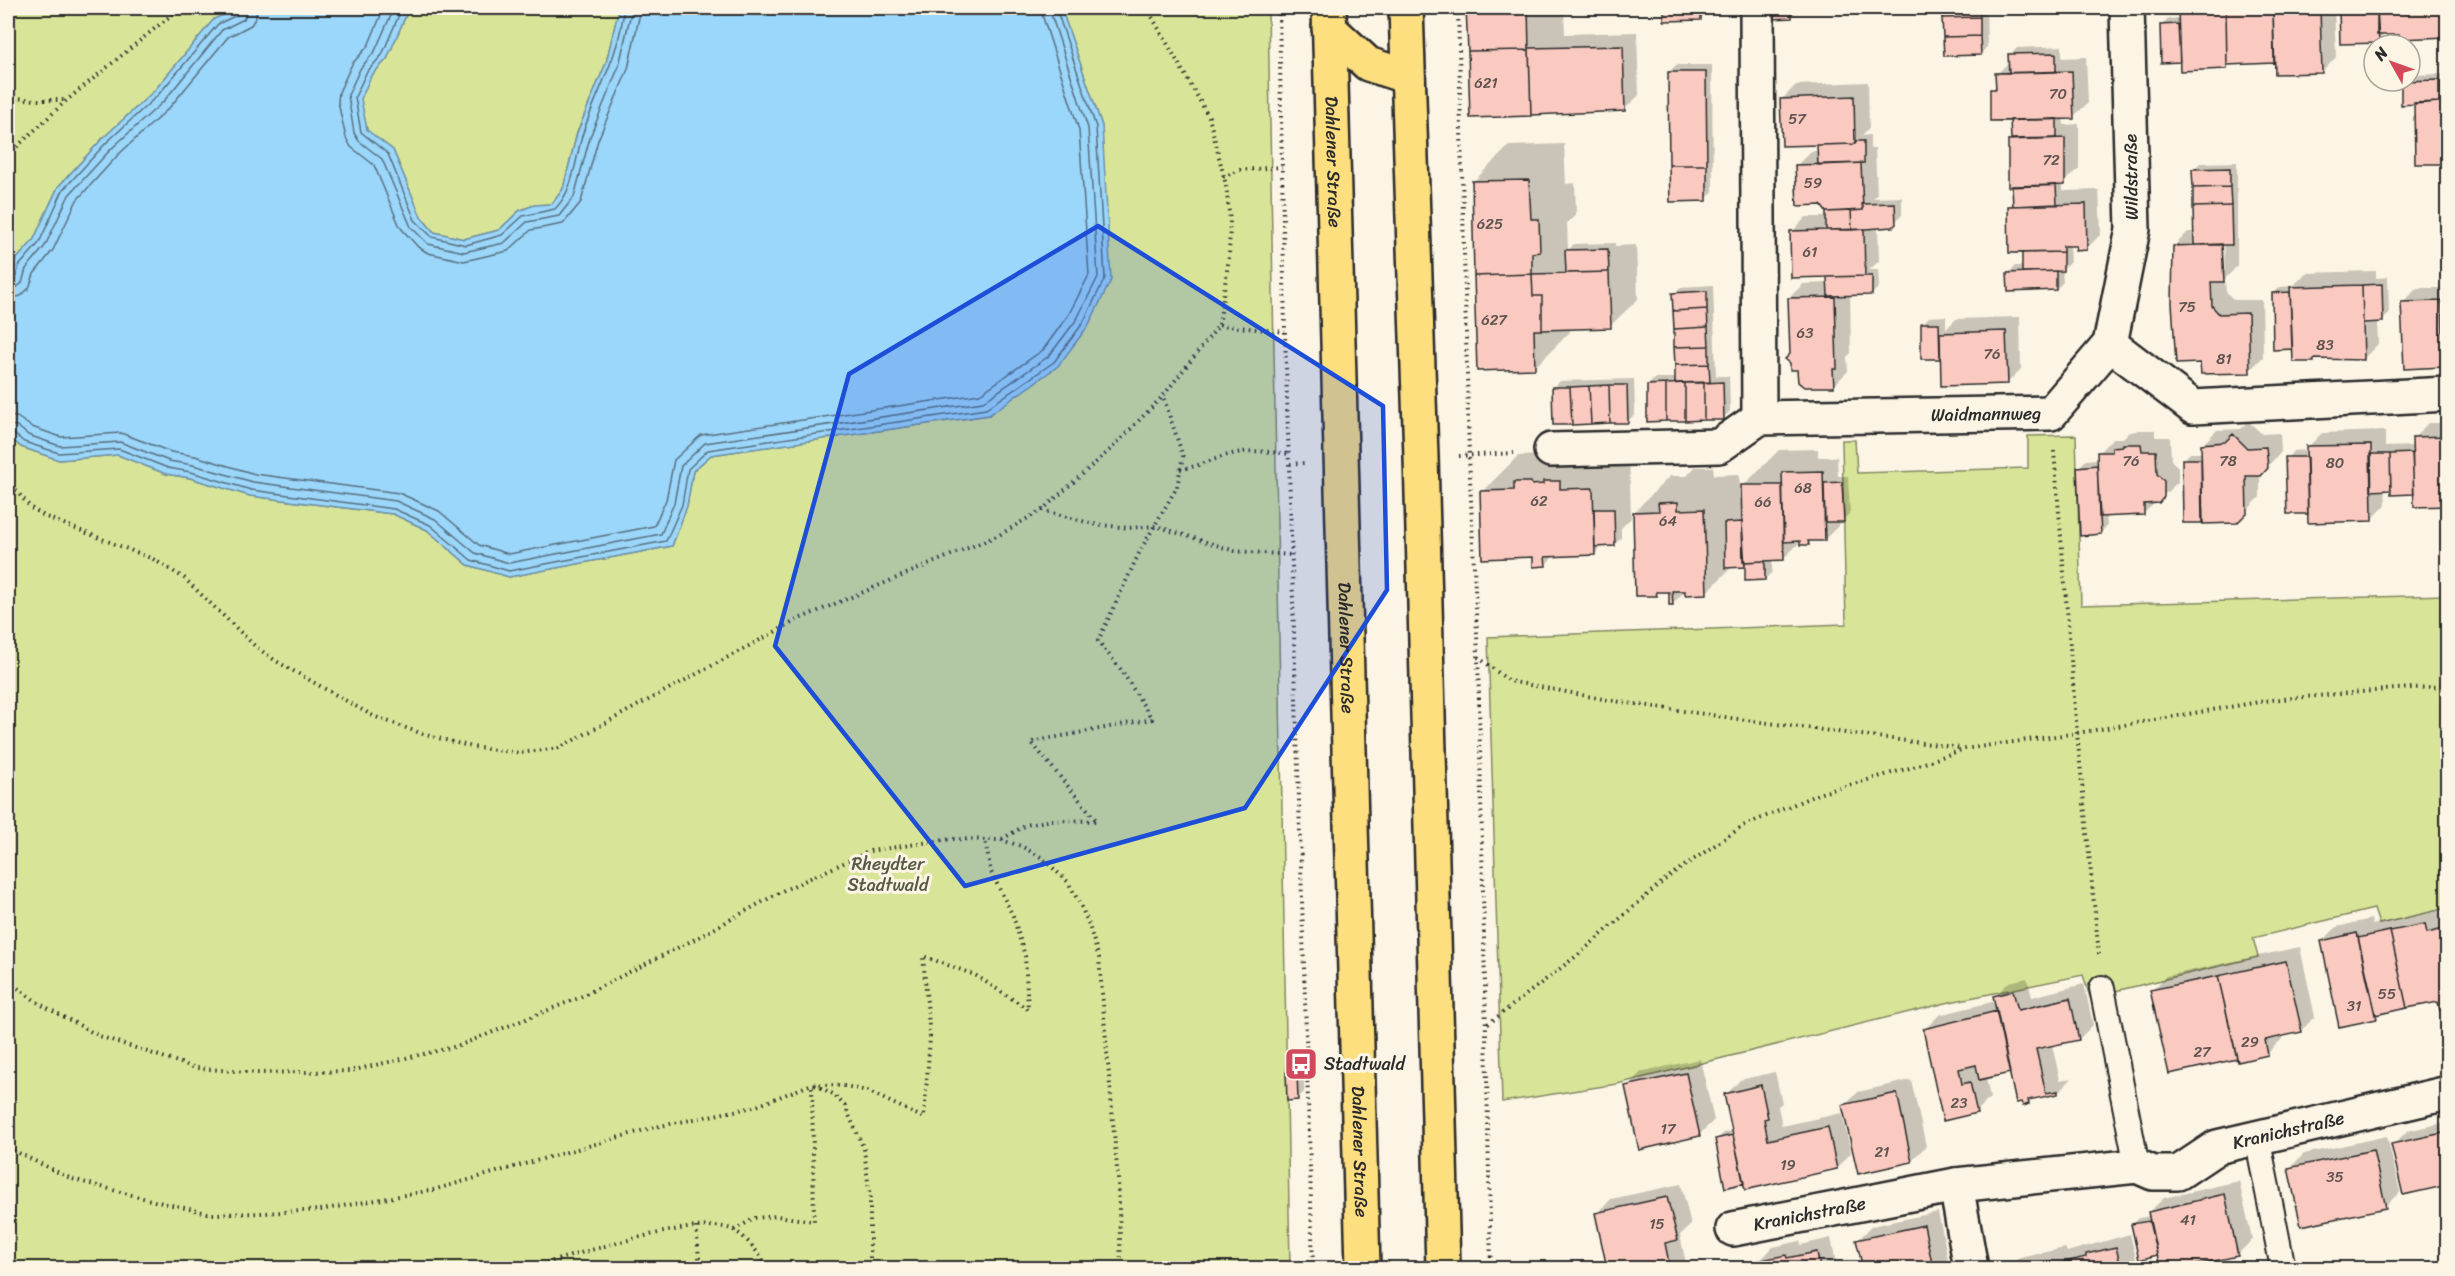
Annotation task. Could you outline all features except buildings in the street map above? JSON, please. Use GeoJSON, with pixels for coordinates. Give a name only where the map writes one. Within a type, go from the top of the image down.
{"type":"FeatureCollection","features":[{"type":"Feature","properties":{"kind":"main road"},"geometry":{"type":"LineString","coordinates":[[1406,8],[1443,1269]]}},
{"type":"Feature","properties":{"kind":"main road","name":"Dahlener Straße"},"geometry":{"type":"LineString","coordinates":[[1329,18],[1368,64],[1408,77]]}},
{"type":"Feature","properties":{"kind":"main road","name":"Dahlener Straße"},"geometry":{"type":"LineString","coordinates":[[1329,18],[1363,1269]]}},
{"type":"Feature","properties":{"kind":"street"},"geometry":{"type":"LineString","coordinates":[[1551,450],[1719,446],[1759,418],[1757,8]]}},
{"type":"Feature","properties":{"kind":"street","name":"Wildstraße"},"geometry":{"type":"LineString","coordinates":[[2110,345],[2133,229],[2127,8]]}},
{"type":"Feature","properties":{"kind":"street"},"geometry":{"type":"LineString","coordinates":[[2110,345],[2193,406],[2448,394]]}},
{"type":"Feature","properties":{"kind":"street","name":"Waidmannweg"},"geometry":{"type":"LineString","coordinates":[[1759,418],[2051,413],[2110,345]]}},
{"type":"Feature","properties":{"kind":"street","name":"Kranichstraße"},"geometry":{"type":"LineString","coordinates":[[1733,1229],[1956,1185],[2137,1166],[2153,1173],[2178,1173],[2217,1146],[2448,1093]]}},
{"type":"Feature","properties":{"kind":"street"},"geometry":{"type":"LineString","coordinates":[[1956,1185],[1971,1269]]}},
{"type":"Feature","properties":{"kind":"lane"},"geometry":{"type":"LineString","coordinates":[[2102,988],[2137,1166]]}},
{"type":"Feature","properties":{"kind":"lane"},"geometry":{"type":"LineString","coordinates":[[2257,1137],[2283,1269]]}},
{"type":"Feature","properties":{"kind":"path"},"geometry":{"type":"LineString","coordinates":[[8,155],[67,100],[180,8]]}},
{"type":"Feature","properties":{"kind":"path"},"geometry":{"type":"LineString","coordinates":[[8,481],[32,508],[46,517],[153,560],[184,578],[256,647],[276,661],[373,716],[423,734],[472,747],[520,753],[559,747],[799,619],[999,535],[1042,510],[1112,448],[1163,396],[1219,325],[1229,257],[1230,221],[1223,177],[1209,117],[1147,8]]}},
{"type":"Feature","properties":{"kind":"path"},"geometry":{"type":"LineString","coordinates":[[1279,8],[1285,332],[1313,1269]]}},
{"type":"Feature","properties":{"kind":"path"},"geometry":{"type":"LineString","coordinates":[[1458,8],[1469,456],[1478,656],[1491,1269]]}},
{"type":"Feature","properties":{"kind":"path"},"geometry":{"type":"LineString","coordinates":[[8,96],[34,100],[67,100]]}},
{"type":"Feature","properties":{"kind":"path"},"geometry":{"type":"LineString","coordinates":[[1223,177],[1240,170],[1282,167]]}},
{"type":"Feature","properties":{"kind":"path"},"geometry":{"type":"LineString","coordinates":[[1219,325],[1285,332]]}},
{"type":"Feature","properties":{"kind":"path"},"geometry":{"type":"LineString","coordinates":[[1001,840],[1026,825],[1052,820],[1097,821],[1031,742],[1152,719],[1122,671],[1098,641],[1140,550],[1177,487],[1183,456],[1163,396]]}},
{"type":"Feature","properties":{"kind":"path"},"geometry":{"type":"LineString","coordinates":[[2051,413],[2077,733],[2102,988]]}},
{"type":"Feature","properties":{"kind":"path"},"geometry":{"type":"LineString","coordinates":[[1180,469],[1192,468],[1231,454],[1256,450],[1290,454]]}},
{"type":"Feature","properties":{"kind":"path"},"geometry":{"type":"LineString","coordinates":[[1042,510],[1093,524],[1129,528],[1156,526],[1235,551],[1292,555]]}},
{"type":"Feature","properties":{"kind":"path"},"geometry":{"type":"LineString","coordinates":[[1478,656],[1509,681],[1608,700],[1964,749]]}},
{"type":"Feature","properties":{"kind":"path"},"geometry":{"type":"LineString","coordinates":[[1487,1024],[1579,954],[1668,877],[1743,826],[1818,794],[1964,749],[2077,733],[2271,700],[2448,686]]}},
{"type":"Feature","properties":{"kind":"path"},"geometry":{"type":"LineString","coordinates":[[8,981],[40,1004],[99,1036],[196,1068],[258,1073],[351,1071],[458,1047],[576,999],[697,938],[784,890],[870,851],[950,839],[1001,840],[1021,846],[1041,856],[1068,882],[1079,902],[1094,940],[1098,958],[1118,1180],[1121,1269]]}},
{"type":"Feature","properties":{"kind":"path"},"geometry":{"type":"LineString","coordinates":[[8,1148],[72,1179],[212,1214],[265,1213],[320,1209],[433,1190],[655,1127],[754,1107],[812,1084],[845,1086],[867,1091],[924,1119],[930,1038],[923,956],[975,975],[1028,1009],[1024,956],[1013,916],[991,872],[985,840]]}},
{"type":"Feature","properties":{"kind":"path"},"geometry":{"type":"LineString","coordinates":[[734,1230],[755,1218],[776,1216],[814,1221],[812,1084]]}},
{"type":"Feature","properties":{"kind":"path"},"geometry":{"type":"LineString","coordinates":[[812,1084],[833,1094],[845,1107],[864,1149],[870,1198],[870,1269]]}},
{"type":"Feature","properties":{"kind":"path"},"geometry":{"type":"LineString","coordinates":[[529,1269],[669,1230],[714,1225],[734,1230],[759,1255],[769,1269]]}},
{"type":"Feature","properties":{"kind":"path"},"geometry":{"type":"LineString","coordinates":[[696,1227],[700,1269]]}},
{"type":"Feature","properties":{"kind":"highlighted area"},"geometry":{"type":"Polygon","coordinates":[[[1098,226],[1383,406],[1387,590],[1245,808],[965,886],[775,646],[849,374],[1098,226]]]}},
{"type":"Feature","properties":{"kind":"green space"},"geometry":{"type":"Polygon","coordinates":[[[8,8],[240,8],[214,19],[154,91],[102,139],[58,187],[33,241],[13,263],[8,288],[8,8]]]}},
{"type":"Feature","properties":{"kind":"green space"},"geometry":{"type":"Polygon","coordinates":[[[409,8],[619,8],[606,63],[577,133],[563,189],[552,204],[534,205],[519,211],[499,230],[464,239],[434,232],[421,217],[393,150],[367,131],[360,99],[371,76],[387,59],[409,8]]]}},
{"type":"Feature","properties":{"kind":"green space","name":"Rheydter Stadtwald"},"geometry":{"type":"Polygon","coordinates":[[[1061,8],[1268,8],[1290,1268],[8,1268],[8,436],[21,447],[59,460],[118,455],[166,474],[190,478],[250,496],[393,514],[427,530],[468,565],[509,577],[672,546],[687,506],[693,471],[711,455],[989,415],[1102,126],[1061,8]]]}},
{"type":"Feature","properties":{"kind":"green space"},"geometry":{"type":"Polygon","coordinates":[[[2076,435],[2081,605],[2447,595],[2447,908],[2379,924],[2374,909],[2253,938],[2258,957],[2090,997],[2083,975],[1950,1002],[1617,1084],[1502,1102],[1488,637],[1846,624],[1842,440],[1855,440],[1857,473],[2028,468],[2028,436],[2076,435]]]}},
{"type":"Feature","properties":{"kind":"water"},"geometry":{"type":"Polygon","coordinates":[[[240,8],[409,8],[387,59],[371,76],[361,99],[367,130],[393,150],[421,217],[434,232],[464,239],[499,230],[519,211],[534,205],[552,204],[563,189],[577,133],[606,63],[619,8],[1061,8],[1102,126],[1111,280],[1088,326],[1058,366],[989,415],[711,455],[693,471],[687,506],[672,546],[509,577],[468,565],[427,530],[393,514],[250,496],[190,478],[166,474],[118,455],[59,460],[21,447],[8,436],[8,288],[13,263],[33,241],[58,187],[102,139],[154,91],[214,19],[240,8]]]}},
{"type":"Feature","properties":{"kind":"place","name":"Stadtwald"},"geometry":{"type":"Point","coordinates":[1301,1064]}}]}
